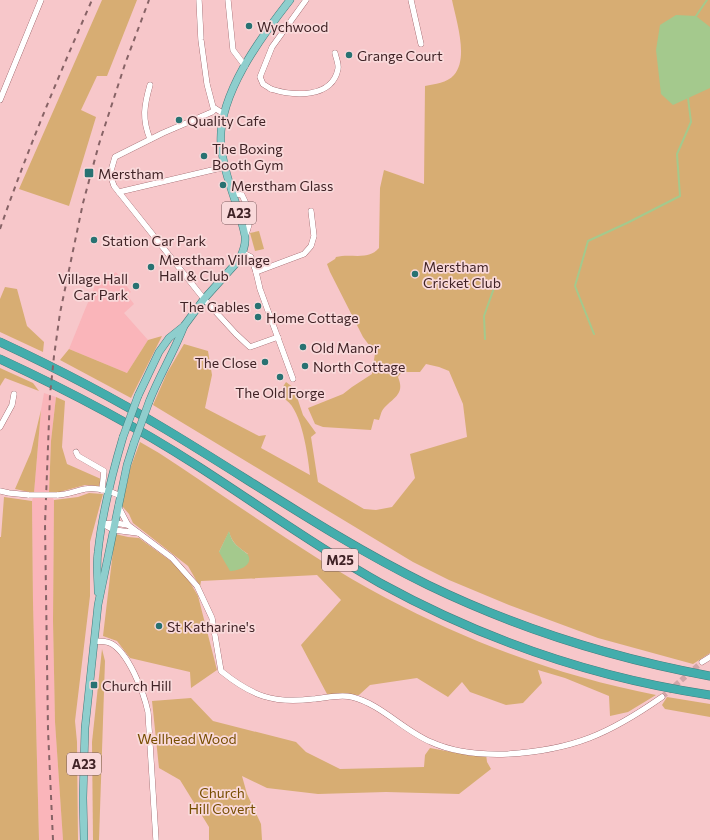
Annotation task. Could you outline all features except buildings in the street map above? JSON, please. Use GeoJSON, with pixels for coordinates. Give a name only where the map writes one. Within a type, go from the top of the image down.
{"type":"FeatureCollection","features":[{"type":"Feature","properties":{"kind":"highway","name":"M25"},"geometry":{"type":"LineString","coordinates":[[0,342],[64,373],[122,404],[189,443],[346,541],[406,574],[455,598],[512,622],[578,644],[637,661],[710,676]]}},
{"type":"Feature","properties":{"kind":"highway","name":"M25"},"geometry":{"type":"LineString","coordinates":[[0,359],[62,389],[150,437],[196,465],[300,535],[381,583],[437,612],[554,658],[636,680],[710,695]]}},
{"type":"Feature","properties":{"kind":"main road","name":"A23"},"geometry":{"type":"LineString","coordinates":[[98,605],[97,561],[103,524],[106,490],[138,396],[159,352],[169,338],[184,326],[204,299],[239,260],[245,247],[245,236],[225,167],[221,138],[224,114],[229,97],[245,66],[265,33],[290,0]]}},
{"type":"Feature","properties":{"kind":"main road","name":"A23"},"geometry":{"type":"LineString","coordinates":[[84,840],[83,798],[85,728],[98,605],[127,465],[156,383],[178,342],[184,326]]}},
{"type":"Feature","properties":{"kind":"street"},"geometry":{"type":"LineString","coordinates":[[0,100],[41,0]]}},
{"type":"Feature","properties":{"kind":"street"},"geometry":{"type":"LineString","coordinates":[[199,0],[201,40],[207,84],[212,105],[215,109],[224,114]]}},
{"type":"Feature","properties":{"kind":"street"},"geometry":{"type":"LineString","coordinates":[[228,0],[233,50],[245,66]]}},
{"type":"Feature","properties":{"kind":"street"},"geometry":{"type":"LineString","coordinates":[[306,0],[272,47],[260,77],[263,84],[271,89],[284,93],[312,94],[333,81],[339,68],[335,53]]}},
{"type":"Feature","properties":{"kind":"street"},"geometry":{"type":"LineString","coordinates":[[411,0],[421,44]]}},
{"type":"Feature","properties":{"kind":"street"},"geometry":{"type":"LineString","coordinates":[[150,85],[144,118],[145,126],[150,138]]}},
{"type":"Feature","properties":{"kind":"street"},"geometry":{"type":"LineString","coordinates":[[215,109],[212,112],[150,138],[115,157],[110,173],[111,178],[119,192],[204,299],[236,334],[250,346],[278,337]]}},
{"type":"Feature","properties":{"kind":"street"},"geometry":{"type":"LineString","coordinates":[[119,192],[225,167]]}},
{"type":"Feature","properties":{"kind":"street"},"geometry":{"type":"LineString","coordinates":[[256,272],[304,254],[311,246],[314,236],[311,211]]}},
{"type":"Feature","properties":{"kind":"street"},"geometry":{"type":"LineString","coordinates":[[243,253],[251,257],[260,289],[293,379]]}},
{"type":"Feature","properties":{"kind":"street"},"geometry":{"type":"LineString","coordinates":[[0,427],[12,405],[14,394]]}},
{"type":"Feature","properties":{"kind":"street"},"geometry":{"type":"LineString","coordinates":[[76,452],[78,456],[104,471],[106,490]]}},
{"type":"Feature","properties":{"kind":"street"},"geometry":{"type":"LineString","coordinates":[[0,491],[29,495],[65,495],[86,489],[106,490],[120,496]]}},
{"type":"Feature","properties":{"kind":"street"},"geometry":{"type":"LineString","coordinates":[[118,506],[128,525],[172,558],[197,586],[212,618],[221,671],[234,682],[254,694],[264,697],[294,701],[339,696],[352,697],[375,707],[418,736],[430,742],[461,752],[486,754],[538,751],[584,740],[629,719],[662,697]]}},
{"type":"Feature","properties":{"kind":"street"},"geometry":{"type":"LineString","coordinates":[[103,524],[139,533]]}},
{"type":"Feature","properties":{"kind":"street"},"geometry":{"type":"LineString","coordinates":[[114,526],[128,525]]}},
{"type":"Feature","properties":{"kind":"street"},"geometry":{"type":"LineString","coordinates":[[94,641],[109,643],[117,648],[125,658],[144,693],[148,712],[156,840]]}},
{"type":"Feature","properties":{"kind":"street"},"geometry":{"type":"LineString","coordinates":[[702,662],[710,657]]}},
{"type":"Feature","properties":{"kind":"shaded area"},"geometry":{"type":"Polygon","coordinates":[[[676,15],[696,16],[710,27],[710,88],[673,105],[661,94],[656,50],[660,25],[676,15]]]}},
{"type":"Feature","properties":{"kind":"shaded area"},"geometry":{"type":"Polygon","coordinates":[[[116,272],[131,292],[127,295],[134,304],[124,313],[148,340],[127,373],[69,349],[96,282],[100,283],[116,272]]]}},
{"type":"Feature","properties":{"kind":"shaded area"},"geometry":{"type":"Polygon","coordinates":[[[44,393],[56,397],[51,441],[49,493],[54,500],[53,621],[55,722],[63,840],[39,840],[32,501],[44,393]]]}},
{"type":"Feature","properties":{"kind":"shaded area"},"geometry":{"type":"Polygon","coordinates":[[[229,531],[233,541],[247,554],[249,559],[249,562],[244,567],[230,571],[219,552],[229,531]]]}},
{"type":"Feature","properties":{"kind":"green space"},"geometry":{"type":"Polygon","coordinates":[[[102,0],[137,0],[107,76],[97,76],[81,110],[96,117],[69,206],[19,189],[102,0]]]}},
{"type":"Feature","properties":{"kind":"green space"},"geometry":{"type":"Polygon","coordinates":[[[452,0],[710,0],[710,653],[693,664],[598,638],[509,605],[449,580],[413,562],[153,405],[167,373],[184,344],[208,351],[212,375],[205,408],[259,436],[266,435],[261,448],[310,475],[303,434],[296,414],[292,406],[286,400],[277,396],[286,382],[294,388],[303,415],[316,433],[311,437],[318,482],[364,509],[376,510],[392,507],[415,478],[410,454],[467,437],[463,404],[449,371],[426,364],[420,372],[402,372],[398,377],[400,383],[399,393],[382,411],[379,420],[374,419],[371,430],[323,427],[315,424],[308,408],[343,394],[372,374],[375,353],[363,337],[327,264],[336,257],[365,256],[375,252],[379,248],[380,188],[384,170],[424,184],[425,86],[441,83],[451,78],[458,68],[461,59],[460,39],[452,0]]]}},
{"type":"Feature","properties":{"kind":"green space"},"geometry":{"type":"Polygon","coordinates":[[[259,231],[264,249],[255,251],[250,233],[259,231]]]}},
{"type":"Feature","properties":{"kind":"green space"},"geometry":{"type":"Polygon","coordinates":[[[5,287],[17,289],[27,326],[44,342],[43,352],[0,332],[0,299],[5,287]]]}},
{"type":"Feature","properties":{"kind":"green space"},"geometry":{"type":"Polygon","coordinates":[[[162,336],[131,398],[60,360],[69,349],[127,373],[148,340],[162,336]]]}},
{"type":"Feature","properties":{"kind":"green space"},"geometry":{"type":"Polygon","coordinates":[[[0,368],[33,383],[39,391],[5,378],[0,386],[0,368]]]}},
{"type":"Feature","properties":{"kind":"green space"},"geometry":{"type":"Polygon","coordinates":[[[56,397],[65,401],[62,447],[67,464],[101,479],[99,486],[85,485],[56,493],[49,493],[51,441],[56,397]]]}},
{"type":"Feature","properties":{"kind":"green space"},"geometry":{"type":"Polygon","coordinates":[[[41,410],[34,493],[15,489],[31,452],[41,410]]]}},
{"type":"Feature","properties":{"kind":"green space"},"geometry":{"type":"Polygon","coordinates":[[[140,442],[328,565],[386,598],[418,614],[451,630],[518,657],[586,679],[656,695],[628,712],[610,716],[609,696],[565,678],[538,670],[542,683],[523,703],[506,705],[470,692],[462,682],[448,697],[417,678],[370,685],[359,695],[327,694],[301,645],[341,600],[317,575],[201,581],[200,587],[188,566],[133,523],[129,514],[122,506],[130,469],[140,442]],[[229,532],[219,552],[248,554],[236,545],[229,532]]]}},
{"type":"Feature","properties":{"kind":"green space"},"geometry":{"type":"Polygon","coordinates":[[[89,493],[103,494],[90,542],[90,596],[75,721],[77,742],[78,840],[63,840],[55,722],[53,621],[54,500],[78,497],[89,493]]]}},
{"type":"Feature","properties":{"kind":"green space"},"geometry":{"type":"Polygon","coordinates":[[[4,497],[32,501],[39,840],[0,840],[0,537],[4,497]]]}},
{"type":"Feature","properties":{"kind":"green space"},"geometry":{"type":"Polygon","coordinates":[[[115,534],[139,538],[183,570],[198,596],[217,670],[191,688],[190,672],[130,658],[117,641],[103,636],[115,534]]]}},
{"type":"Feature","properties":{"kind":"green space"},"geometry":{"type":"Polygon","coordinates":[[[102,649],[105,661],[99,840],[93,840],[92,742],[102,649]]]}},
{"type":"Feature","properties":{"kind":"green space"},"geometry":{"type":"Polygon","coordinates":[[[667,697],[710,704],[710,717],[665,709],[662,705],[667,697]]]}},
{"type":"Feature","properties":{"kind":"green space","name":"Wellhead Wood"},"geometry":{"type":"Polygon","coordinates":[[[191,698],[213,721],[296,742],[306,752],[340,769],[424,767],[425,755],[430,748],[473,756],[486,754],[487,762],[491,769],[459,794],[386,792],[318,794],[267,788],[242,776],[247,794],[261,824],[262,840],[209,840],[209,827],[180,780],[159,768],[152,701],[191,698]]]}},
{"type":"Feature","properties":{"kind":"waterway"},"geometry":{"type":"LineString","coordinates":[[696,16],[707,0]]}},
{"type":"Feature","properties":{"kind":"waterway"},"geometry":{"type":"LineString","coordinates":[[594,334],[575,286],[588,241],[680,196],[677,154],[691,122],[688,98]]}},
{"type":"Feature","properties":{"kind":"waterway"},"geometry":{"type":"LineString","coordinates":[[485,339],[484,316],[494,288]]}},
{"type":"Feature","properties":{"kind":"tunnel"},"geometry":{"type":"LineString","coordinates":[[662,697],[702,662]]}},
{"type":"Feature","properties":{"kind":"railway"},"geometry":{"type":"LineString","coordinates":[[0,229],[44,113],[92,0]]}},
{"type":"Feature","properties":{"kind":"railway"},"geometry":{"type":"LineString","coordinates":[[53,840],[48,730],[45,524],[50,395],[54,356],[60,313],[83,203],[99,144],[125,64],[149,0]]}},
{"type":"Feature","properties":{"kind":"place","name":"Wychwood"},"geometry":{"type":"Point","coordinates":[249,26]}},
{"type":"Feature","properties":{"kind":"place","name":"Grange Court"},"geometry":{"type":"Point","coordinates":[349,55]}},
{"type":"Feature","properties":{"kind":"place","name":"Quality Cafe"},"geometry":{"type":"Point","coordinates":[179,120]}},
{"type":"Feature","properties":{"kind":"place","name":"The Boxing Booth Gym"},"geometry":{"type":"Point","coordinates":[204,156]}},
{"type":"Feature","properties":{"kind":"place","name":"Merstham"},"geometry":{"type":"Point","coordinates":[89,173]}},
{"type":"Feature","properties":{"kind":"place","name":"Merstham Glass"},"geometry":{"type":"Point","coordinates":[223,185]}},
{"type":"Feature","properties":{"kind":"place","name":"Station Car Park"},"geometry":{"type":"Point","coordinates":[94,240]}},
{"type":"Feature","properties":{"kind":"place","name":"Merstham Village Hall & Club"},"geometry":{"type":"Point","coordinates":[151,267]}},
{"type":"Feature","properties":{"kind":"place","name":"Merstham Cricket Club"},"geometry":{"type":"Point","coordinates":[415,274]}},
{"type":"Feature","properties":{"kind":"place","name":"Village Hall Car Park"},"geometry":{"type":"Point","coordinates":[136,286]}},
{"type":"Feature","properties":{"kind":"place","name":"The Gables"},"geometry":{"type":"Point","coordinates":[258,306]}},
{"type":"Feature","properties":{"kind":"place","name":"Home Cottage"},"geometry":{"type":"Point","coordinates":[258,317]}},
{"type":"Feature","properties":{"kind":"place","name":"Old Manor"},"geometry":{"type":"Point","coordinates":[303,347]}},
{"type":"Feature","properties":{"kind":"place","name":"The Close"},"geometry":{"type":"Point","coordinates":[265,362]}},
{"type":"Feature","properties":{"kind":"place","name":"North Cottage"},"geometry":{"type":"Point","coordinates":[305,366]}},
{"type":"Feature","properties":{"kind":"place","name":"The Old Forge"},"geometry":{"type":"Point","coordinates":[280,377]}},
{"type":"Feature","properties":{"kind":"place","name":"St Katharine's"},"geometry":{"type":"Point","coordinates":[159,626]}},
{"type":"Feature","properties":{"kind":"place","name":"Church Hill"},"geometry":{"type":"Point","coordinates":[94,685]}},
{"type":"Feature","properties":{"kind":"park label","name":"Church Hill Covert"},"geometry":{"type":"Point","coordinates":[222,800]}}]}
